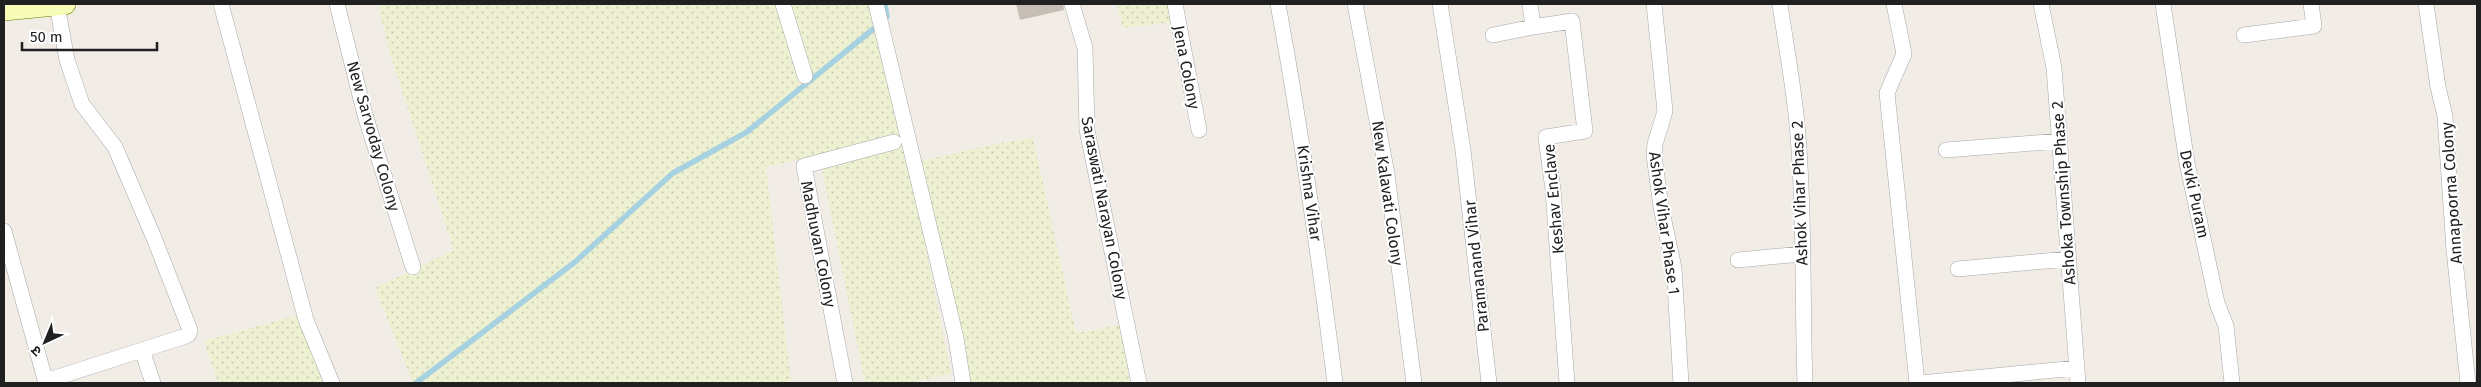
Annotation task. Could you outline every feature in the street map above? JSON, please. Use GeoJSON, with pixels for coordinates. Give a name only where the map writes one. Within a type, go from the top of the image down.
{"type":"FeatureCollection","features":[{"type":"Feature","properties":{"kind":"main road"},"geometry":{"type":"LineString","coordinates":[[4,10],[52,4]]}},
{"type":"Feature","properties":{"kind":"street"},"geometry":{"type":"LineString","coordinates":[[4,231],[46,382],[189,334],[190,330],[154,238],[115,147],[82,104],[67,60],[52,4]]}},
{"type":"Feature","properties":{"kind":"street"},"geometry":{"type":"LineString","coordinates":[[221,4],[306,320],[332,383]]}},
{"type":"Feature","properties":{"kind":"street","name":"New Sarvoday Colony"},"geometry":{"type":"LineString","coordinates":[[337,4],[365,115],[413,267]]}},
{"type":"Feature","properties":{"kind":"street"},"geometry":{"type":"LineString","coordinates":[[783,4],[805,76]]}},
{"type":"Feature","properties":{"kind":"street"},"geometry":{"type":"LineString","coordinates":[[876,4],[956,338],[963,383]]}},
{"type":"Feature","properties":{"kind":"street","name":"Saraswati Narayan Colony"},"geometry":{"type":"LineString","coordinates":[[1072,4],[1085,48],[1087,130],[1139,383]]}},
{"type":"Feature","properties":{"kind":"street","name":"Jena Colony"},"geometry":{"type":"LineString","coordinates":[[1175,4],[1199,130]]}},
{"type":"Feature","properties":{"kind":"street","name":"Krishna Vihar"},"geometry":{"type":"LineString","coordinates":[[1278,4],[1313,214],[1335,383]]}},
{"type":"Feature","properties":{"kind":"street","name":"New Kalavati Colony"},"geometry":{"type":"LineString","coordinates":[[1355,4],[1387,174],[1414,383]]}},
{"type":"Feature","properties":{"kind":"street","name":"Paramanand Vihar"},"geometry":{"type":"LineString","coordinates":[[1440,4],[1463,150],[1488,383]]}},
{"type":"Feature","properties":{"kind":"street"},"geometry":{"type":"LineString","coordinates":[[1493,35],[1534,27],[1530,4]]}},
{"type":"Feature","properties":{"kind":"street","name":"Ashok Vihar Phase 1"},"geometry":{"type":"LineString","coordinates":[[1654,4],[1665,111],[1654,155],[1661,207],[1674,268],[1681,383]]}},
{"type":"Feature","properties":{"kind":"street","name":"Ashok Vihar Phase 2"},"geometry":{"type":"LineString","coordinates":[[1780,4],[1798,135],[1805,383]]}},
{"type":"Feature","properties":{"kind":"street"},"geometry":{"type":"LineString","coordinates":[[1894,4],[1904,54],[1887,93],[1917,383]]}},
{"type":"Feature","properties":{"kind":"street","name":"Ashoka Township Phase 2"},"geometry":{"type":"LineString","coordinates":[[2040,4],[2054,68],[2077,376]]}},
{"type":"Feature","properties":{"kind":"street","name":"Devki Puram"},"geometry":{"type":"LineString","coordinates":[[2163,4],[2187,163],[2218,303],[2226,326],[2232,383]]}},
{"type":"Feature","properties":{"kind":"street"},"geometry":{"type":"LineString","coordinates":[[2244,35],[2314,26],[2311,4]]}},
{"type":"Feature","properties":{"kind":"street","name":"Annapoorna Colony"},"geometry":{"type":"LineString","coordinates":[[2426,4],[2438,88],[2446,116],[2454,250],[2468,383]]}},
{"type":"Feature","properties":{"kind":"street","name":"Keshav Enclave"},"geometry":{"type":"LineString","coordinates":[[1534,27],[1572,21],[1585,131],[1546,137],[1553,190],[1567,383]]}},
{"type":"Feature","properties":{"kind":"street"},"geometry":{"type":"LineString","coordinates":[[1946,150],[2060,141]]}},
{"type":"Feature","properties":{"kind":"street","name":"Madhuvan Colony"},"geometry":{"type":"LineString","coordinates":[[845,383],[804,166],[894,142]]}},
{"type":"Feature","properties":{"kind":"street"},"geometry":{"type":"LineString","coordinates":[[1738,260],[1802,254]]}},
{"type":"Feature","properties":{"kind":"street"},"geometry":{"type":"LineString","coordinates":[[1958,269],[2068,259]]}},
{"type":"Feature","properties":{"kind":"street"},"geometry":{"type":"LineString","coordinates":[[142,350],[153,383]]}},
{"type":"Feature","properties":{"kind":"street"},"geometry":{"type":"LineString","coordinates":[[1921,383],[2077,376]]}},
{"type":"Feature","properties":{"kind":"green space"},"geometry":{"type":"Polygon","coordinates":[[[378,4],[871,4],[904,139],[951,374],[909,383],[865,383],[819,155],[766,167],[791,383],[413,383],[375,288],[454,250],[389,51],[378,4]]]}},
{"type":"Feature","properties":{"kind":"green space"},"geometry":{"type":"Polygon","coordinates":[[[1117,4],[1167,4],[1171,22],[1123,28],[1117,4]]]}},
{"type":"Feature","properties":{"kind":"green space"},"geometry":{"type":"Polygon","coordinates":[[[1033,138],[1076,333],[1120,325],[1130,383],[965,383],[922,161],[994,144],[1033,138]]]}},
{"type":"Feature","properties":{"kind":"green space"},"geometry":{"type":"Polygon","coordinates":[[[298,315],[323,383],[218,383],[204,341],[298,315]]]}},
{"type":"Feature","properties":{"kind":"building"},"geometry":{"type":"Polygon","coordinates":[[[1016,4],[1063,4],[1064,10],[1020,20],[1016,4]]]}},
{"type":"Feature","properties":{"kind":"waterway"},"geometry":{"type":"LineString","coordinates":[[885,4],[887,17]]}},
{"type":"Feature","properties":{"kind":"waterway"},"geometry":{"type":"LineString","coordinates":[[416,383],[575,262],[673,173],[747,132],[877,26]]}}]}
